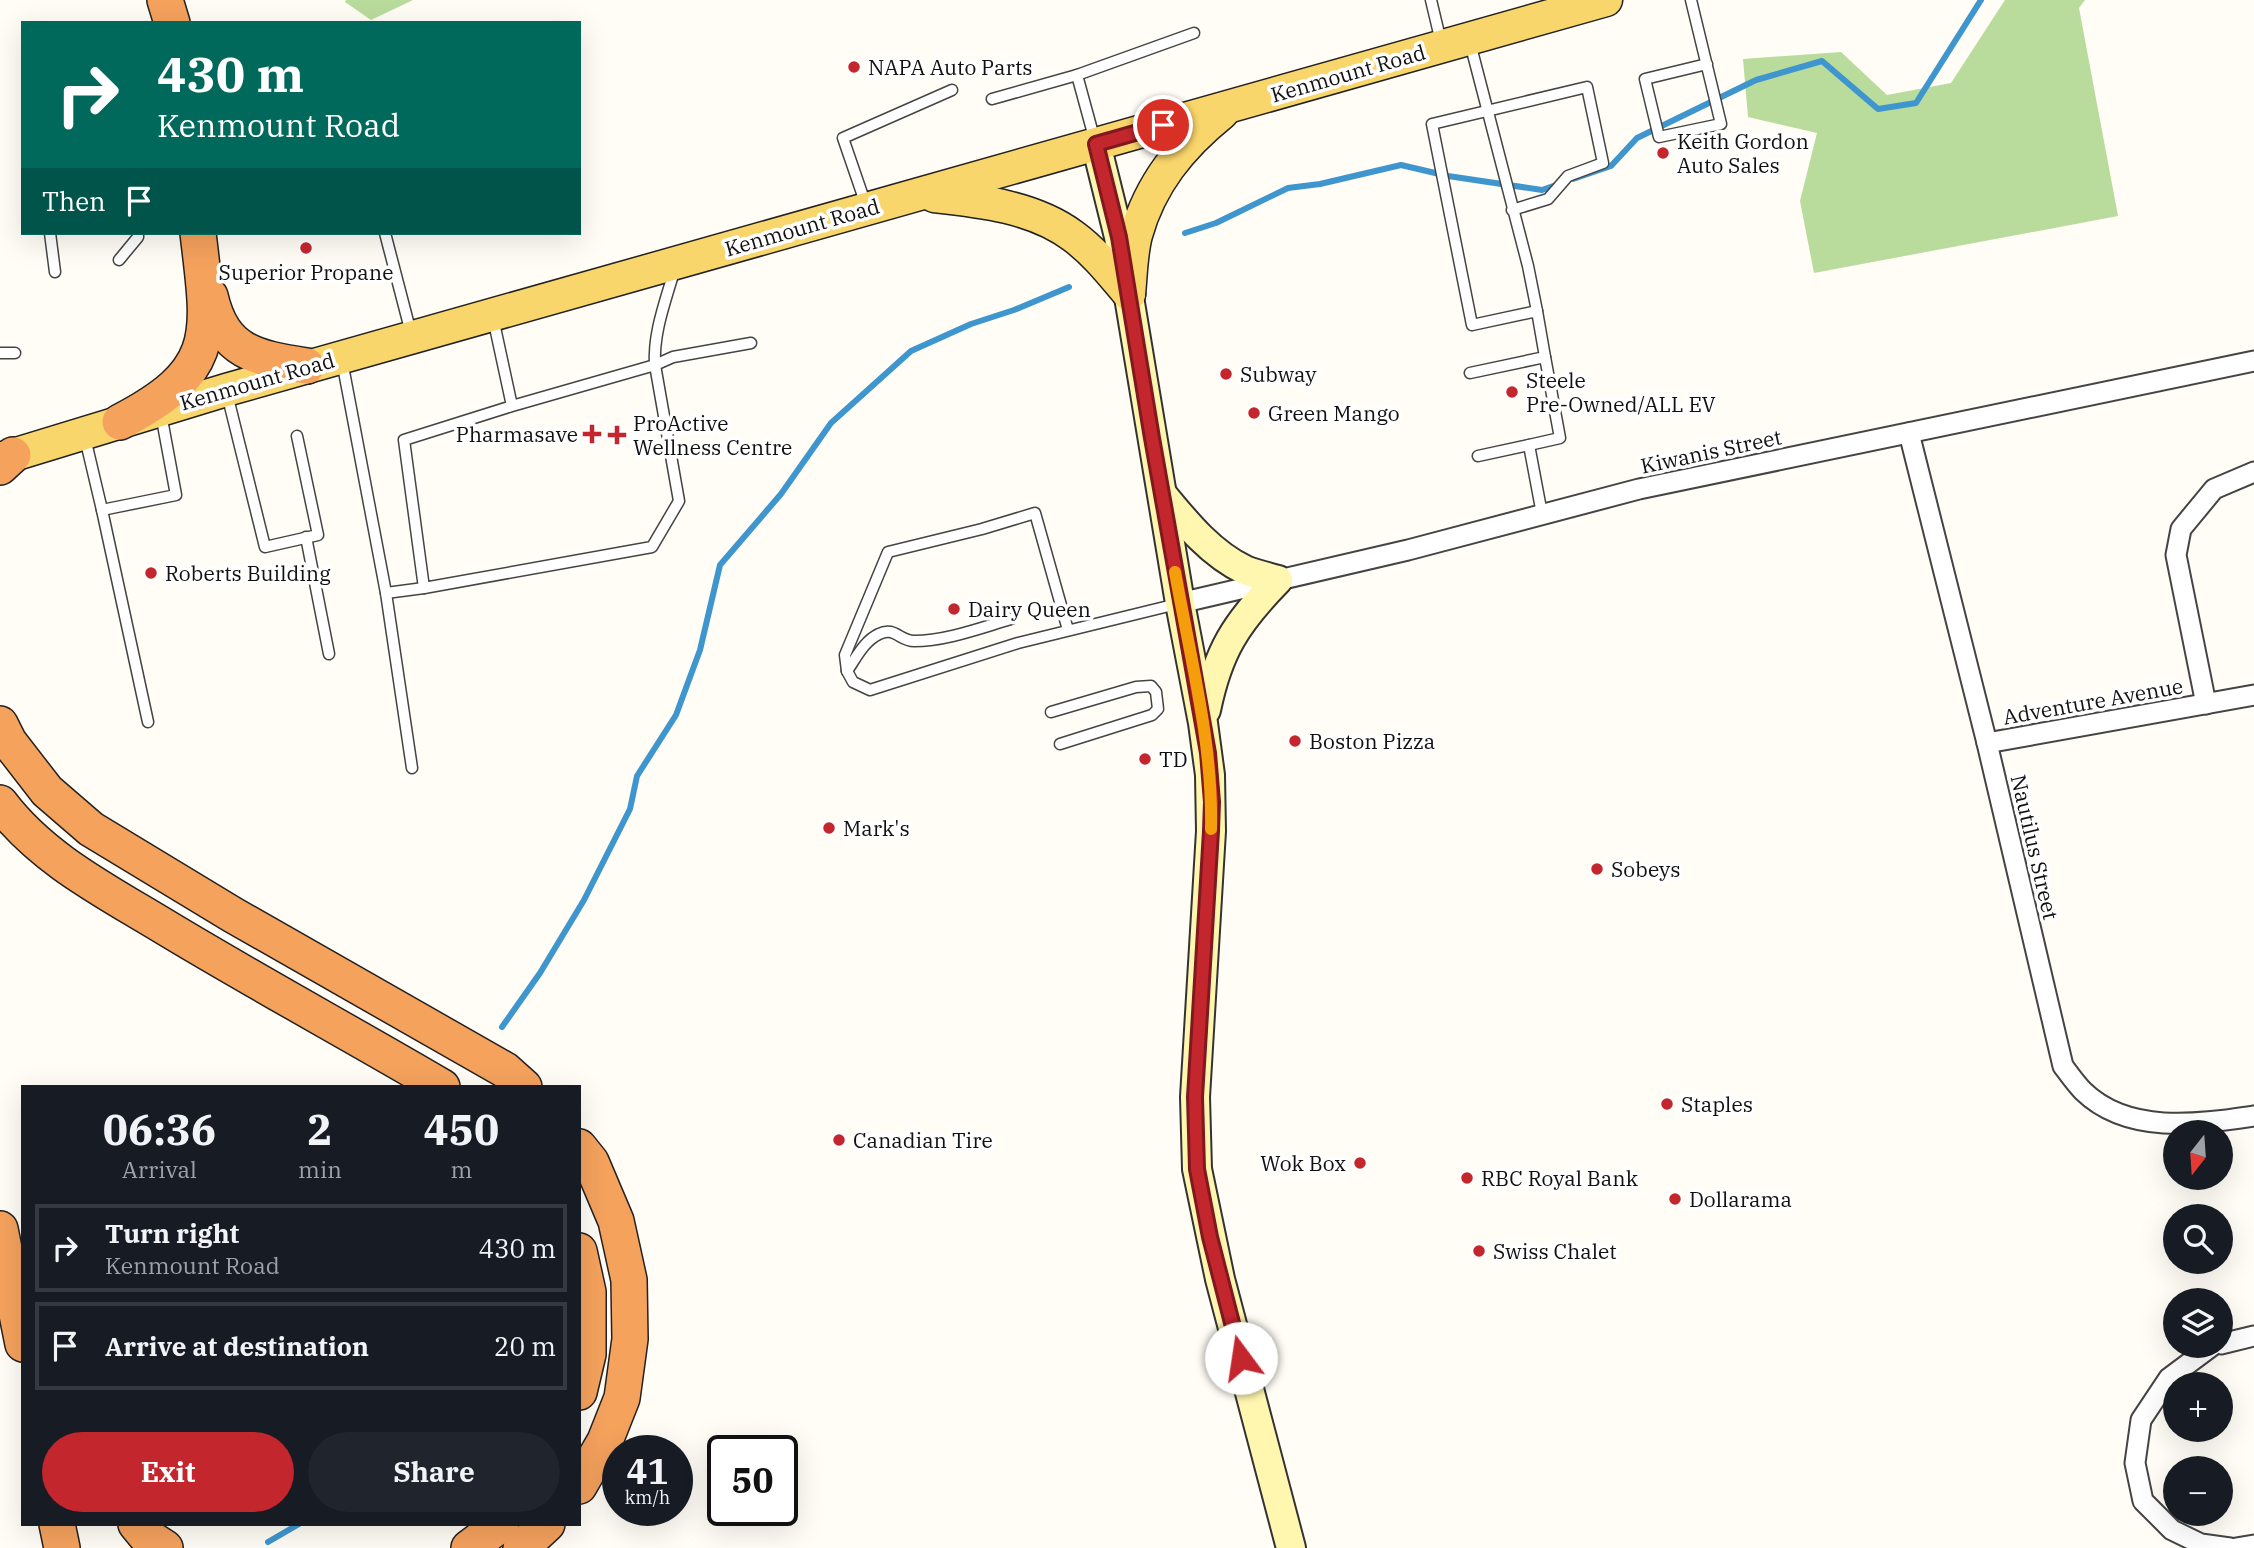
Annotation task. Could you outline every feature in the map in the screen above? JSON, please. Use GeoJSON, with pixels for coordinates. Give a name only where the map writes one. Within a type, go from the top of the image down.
{"type":"FeatureCollection","features":[{"type":"Feature","properties":{"kind":"highway"},"geometry":{"type":"LineString","coordinates":[[165,0],[171,21]]}},
{"type":"Feature","properties":{"kind":"highway"},"geometry":{"type":"LineString","coordinates":[[200,245],[213,311],[229,340],[262,359],[307,366]]}},
{"type":"Feature","properties":{"kind":"highway"},"geometry":{"type":"LineString","coordinates":[[120,422],[165,396],[194,365],[202,348],[205,323],[200,245]]}},
{"type":"Feature","properties":{"kind":"highway"},"geometry":{"type":"LineString","coordinates":[[0,724],[9,742],[47,791],[91,829],[233,915],[505,1070],[522,1085]]}},
{"type":"Feature","properties":{"kind":"highway"},"geometry":{"type":"LineString","coordinates":[[0,803],[18,827],[50,855],[96,886],[439,1085]]}},
{"type":"Feature","properties":{"kind":"highway"},"geometry":{"type":"LineString","coordinates":[[581,1150],[591,1162],[616,1221],[629,1280],[630,1339],[622,1398],[605,1441],[581,1483]]}},
{"type":"Feature","properties":{"kind":"highway"},"geometry":{"type":"LineString","coordinates":[[0,1229],[21,1332]]}},
{"type":"Feature","properties":{"kind":"highway"},"geometry":{"type":"LineString","coordinates":[[581,1259],[589,1292],[587,1354],[581,1382]]}},
{"type":"Feature","properties":{"kind":"highway"},"geometry":{"type":"LineString","coordinates":[[57,1526],[62,1548]]}},
{"type":"Feature","properties":{"kind":"highway"},"geometry":{"type":"LineString","coordinates":[[138,1526],[145,1535],[165,1548]]}},
{"type":"Feature","properties":{"kind":"highway"},"geometry":{"type":"LineString","coordinates":[[468,1548],[498,1526]]}},
{"type":"Feature","properties":{"kind":"highway"},"geometry":{"type":"LineString","coordinates":[[522,1548],[545,1526]]}},
{"type":"Feature","properties":{"kind":"main road","name":"Kenmount Road"},"geometry":{"type":"LineString","coordinates":[[4,460],[307,366],[1606,0]]}},
{"type":"Feature","properties":{"kind":"main road"},"geometry":{"type":"LineString","coordinates":[[1129,294],[1136,236],[1162,178],[1177,154],[1195,134],[1231,106]]}},
{"type":"Feature","properties":{"kind":"main road"},"geometry":{"type":"LineString","coordinates":[[1096,144],[1119,237],[1203,723],[1212,802],[1195,1097],[1197,1169],[1220,1279],[1291,1548]]}},
{"type":"Feature","properties":{"kind":"main road"},"geometry":{"type":"LineString","coordinates":[[919,194],[976,201],[1046,220],[1072,235],[1098,257],[1129,294]]}},
{"type":"Feature","properties":{"kind":"main road"},"geometry":{"type":"LineString","coordinates":[[1162,494],[1191,529],[1216,552],[1245,570],[1278,580],[1249,610],[1228,640],[1213,674],[1203,723]]}},
{"type":"Feature","properties":{"kind":"street","name":"Kiwanis Street"},"geometry":{"type":"LineString","coordinates":[[1181,603],[1408,550],[1639,489],[2254,360]]}},
{"type":"Feature","properties":{"kind":"street","name":"Nautilus Street"},"geometry":{"type":"LineString","coordinates":[[1909,433],[1987,743],[2063,1066],[2084,1093],[2103,1106],[2132,1118],[2168,1124],[2207,1123],[2254,1116]]}},
{"type":"Feature","properties":{"kind":"street","name":"Adventure Avenue"},"geometry":{"type":"LineString","coordinates":[[2206,704],[2176,555],[2181,529],[2214,489],[2254,472]]}},
{"type":"Feature","properties":{"kind":"street","name":"Adventure Avenue"},"geometry":{"type":"LineString","coordinates":[[1987,743],[2254,695]]}},
{"type":"Feature","properties":{"kind":"street"},"geometry":{"type":"LineString","coordinates":[[2233,1341],[2254,1336]]}},
{"type":"Feature","properties":{"kind":"street"},"geometry":{"type":"LineString","coordinates":[[2196,1358],[2169,1378],[2141,1420],[2135,1463],[2143,1501],[2172,1530],[2201,1544],[2230,1548]]}},
{"type":"Feature","properties":{"kind":"street"},"geometry":{"type":"LineString","coordinates":[[2236,1548],[2254,1545]]}},
{"type":"Feature","properties":{"kind":"lane"},"geometry":{"type":"LineString","coordinates":[[1431,0],[1456,43],[1487,110],[1528,266],[1560,438],[1478,456]]}},
{"type":"Feature","properties":{"kind":"lane"},"geometry":{"type":"LineString","coordinates":[[1691,0],[1707,64],[1721,124],[1659,137],[1645,79],[1707,64]]}},
{"type":"Feature","properties":{"kind":"lane"},"geometry":{"type":"LineString","coordinates":[[992,99],[1077,75],[1194,33]]}},
{"type":"Feature","properties":{"kind":"lane"},"geometry":{"type":"LineString","coordinates":[[1077,75],[1096,144]]}},
{"type":"Feature","properties":{"kind":"lane"},"geometry":{"type":"LineString","coordinates":[[1512,210],[1548,200],[1568,176],[1603,163],[1587,87],[1432,124],[1472,325],[1537,311]]}},
{"type":"Feature","properties":{"kind":"lane"},"geometry":{"type":"LineString","coordinates":[[868,209],[843,138],[952,90]]}},
{"type":"Feature","properties":{"kind":"lane"},"geometry":{"type":"LineString","coordinates":[[50,235],[55,272]]}},
{"type":"Feature","properties":{"kind":"lane"},"geometry":{"type":"LineString","coordinates":[[119,260],[138,235]]}},
{"type":"Feature","properties":{"kind":"lane"},"geometry":{"type":"LineString","coordinates":[[386,235],[412,337]]}},
{"type":"Feature","properties":{"kind":"lane"},"geometry":{"type":"LineString","coordinates":[[386,593],[652,547],[679,501],[653,345],[676,263]]}},
{"type":"Feature","properties":{"kind":"lane"},"geometry":{"type":"LineString","coordinates":[[492,314],[512,406]]}},
{"type":"Feature","properties":{"kind":"lane"},"geometry":{"type":"LineString","coordinates":[[424,588],[404,440],[655,365],[673,357],[751,342]]}},
{"type":"Feature","properties":{"kind":"lane"},"geometry":{"type":"LineString","coordinates":[[0,353],[15,353]]}},
{"type":"Feature","properties":{"kind":"lane"},"geometry":{"type":"LineString","coordinates":[[341,357],[386,593],[412,768]]}},
{"type":"Feature","properties":{"kind":"lane"},"geometry":{"type":"LineString","coordinates":[[1470,373],[1545,357]]}},
{"type":"Feature","properties":{"kind":"lane"},"geometry":{"type":"LineString","coordinates":[[226,390],[265,547],[318,535],[297,436]]}},
{"type":"Feature","properties":{"kind":"lane"},"geometry":{"type":"LineString","coordinates":[[102,510],[176,495],[160,410]]}},
{"type":"Feature","properties":{"kind":"lane"},"geometry":{"type":"LineString","coordinates":[[84,433],[148,722]]}},
{"type":"Feature","properties":{"kind":"lane"},"geometry":{"type":"LineString","coordinates":[[1529,445],[1542,514]]}},
{"type":"Feature","properties":{"kind":"lane"},"geometry":{"type":"LineString","coordinates":[[1068,630],[1035,513],[888,552],[845,656],[847,671],[853,682],[870,690],[1018,643],[1181,603]]}},
{"type":"Feature","properties":{"kind":"lane"},"geometry":{"type":"LineString","coordinates":[[306,537],[329,654]]}},
{"type":"Feature","properties":{"kind":"lane"},"geometry":{"type":"LineString","coordinates":[[847,671],[863,647],[880,632],[899,633],[907,640],[915,641],[944,637],[1011,619]]}},
{"type":"Feature","properties":{"kind":"lane"},"geometry":{"type":"LineString","coordinates":[[1051,712],[1136,687],[1151,686],[1157,692],[1158,709],[1152,715],[1060,744]]}},
{"type":"Feature","properties":{"kind":"green space"},"geometry":{"type":"Polygon","coordinates":[[[413,0],[371,20],[345,2],[413,0]]]}},
{"type":"Feature","properties":{"kind":"green space"},"geometry":{"type":"Polygon","coordinates":[[[2005,0],[2085,0],[2079,8],[2118,216],[1814,273],[1800,201],[1817,133],[1748,117],[1743,59],[1841,52],[1887,95],[1951,83],[2005,0]]]}},
{"type":"Feature","properties":{"kind":"waterway"},"geometry":{"type":"LineString","coordinates":[[1573,179],[1611,166],[1637,138],[1756,80],[1822,61],[1878,109],[1916,103],[1981,0]]}},
{"type":"Feature","properties":{"kind":"waterway"},"geometry":{"type":"LineString","coordinates":[[1185,233],[1216,223],[1288,188],[1320,184],[1401,165],[1448,176],[1542,190],[1559,184]]}},
{"type":"Feature","properties":{"kind":"waterway"},"geometry":{"type":"LineString","coordinates":[[502,1027],[540,973],[584,900],[630,809],[637,776],[676,715],[700,650],[720,565],[781,494],[831,423],[911,351],[971,324],[1069,287]]}},
{"type":"Feature","properties":{"kind":"waterway"},"geometry":{"type":"LineString","coordinates":[[268,1542],[296,1526]]}},
{"type":"Feature","properties":{"kind":"slow traffic"},"geometry":{"type":"LineString","coordinates":[[1175,572],[1208,753],[1211,829]]}},
{"type":"Feature","properties":{"kind":"place","name":"NAPA Auto Parts"},"geometry":{"type":"Point","coordinates":[854,67]}},
{"type":"Feature","properties":{"kind":"place","name":"Keith Gordon Auto Sales"},"geometry":{"type":"Point","coordinates":[1663,153]}},
{"type":"Feature","properties":{"kind":"place","name":"Superior Propane"},"geometry":{"type":"Point","coordinates":[306,248]}},
{"type":"Feature","properties":{"kind":"place","name":"Subway"},"geometry":{"type":"Point","coordinates":[1226,374]}},
{"type":"Feature","properties":{"kind":"place","name":"Steele Pre-Owned/ALL EV"},"geometry":{"type":"Point","coordinates":[1512,392]}},
{"type":"Feature","properties":{"kind":"place","name":"Green Mango"},"geometry":{"type":"Point","coordinates":[1254,413]}},
{"type":"Feature","properties":{"kind":"place","name":"Pharmasave"},"geometry":{"type":"Point","coordinates":[592,434]}},
{"type":"Feature","properties":{"kind":"place","name":"ProActive Wellness Centre"},"geometry":{"type":"Point","coordinates":[617,435]}},
{"type":"Feature","properties":{"kind":"place","name":"Roberts Building"},"geometry":{"type":"Point","coordinates":[151,573]}},
{"type":"Feature","properties":{"kind":"place","name":"Dairy Queen"},"geometry":{"type":"Point","coordinates":[954,609]}},
{"type":"Feature","properties":{"kind":"place","name":"Boston Pizza"},"geometry":{"type":"Point","coordinates":[1295,741]}},
{"type":"Feature","properties":{"kind":"place","name":"TD"},"geometry":{"type":"Point","coordinates":[1145,759]}},
{"type":"Feature","properties":{"kind":"place","name":"Mark's"},"geometry":{"type":"Point","coordinates":[829,828]}},
{"type":"Feature","properties":{"kind":"place","name":"Sobeys"},"geometry":{"type":"Point","coordinates":[1597,869]}},
{"type":"Feature","properties":{"kind":"place","name":"Staples"},"geometry":{"type":"Point","coordinates":[1667,1104]}},
{"type":"Feature","properties":{"kind":"place","name":"Canadian Tire"},"geometry":{"type":"Point","coordinates":[839,1140]}},
{"type":"Feature","properties":{"kind":"place","name":"Wok Box"},"geometry":{"type":"Point","coordinates":[1360,1163]}},
{"type":"Feature","properties":{"kind":"place","name":"RBC Royal Bank"},"geometry":{"type":"Point","coordinates":[1467,1178]}},
{"type":"Feature","properties":{"kind":"place","name":"Dollarama"},"geometry":{"type":"Point","coordinates":[1675,1199]}},
{"type":"Feature","properties":{"kind":"place","name":"Swiss Chalet"},"geometry":{"type":"Point","coordinates":[1479,1251]}},
{"type":"Feature","properties":{"kind":"route"},"geometry":{"type":"LineString","coordinates":[[1163,125],[1096,144],[1119,237],[1208,753],[1212,802],[1195,1097],[1197,1169],[1210,1237],[1241,1358]]}}]}
